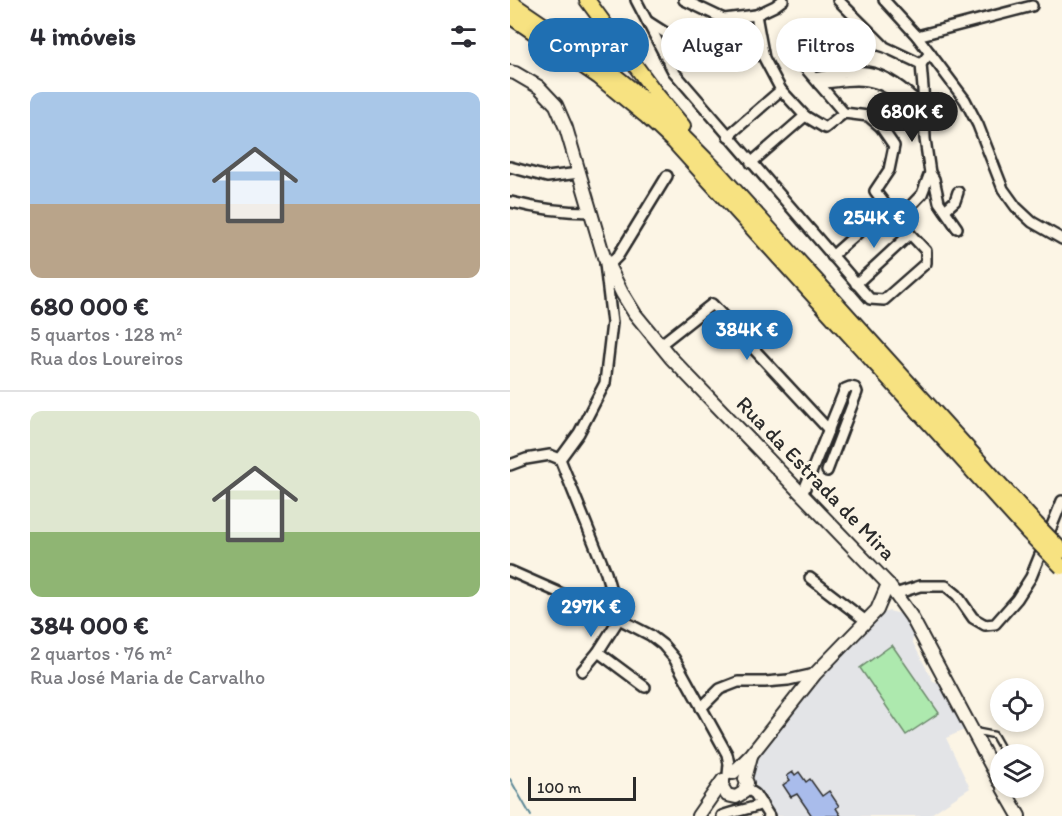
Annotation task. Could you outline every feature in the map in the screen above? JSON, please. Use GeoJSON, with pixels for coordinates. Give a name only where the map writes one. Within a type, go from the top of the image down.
{"type":"FeatureCollection","features":[{"type":"Feature","properties":{"kind":"main road"},"geometry":{"type":"LineString","coordinates":[[587,0],[717,171]]}},
{"type":"Feature","properties":{"kind":"main road"},"geometry":{"type":"LineString","coordinates":[[510,2],[602,66],[682,135],[717,171],[1032,528],[1062,567]]}},
{"type":"Feature","properties":{"kind":"main road"},"geometry":{"type":"LineString","coordinates":[[510,16],[599,77],[675,143],[1032,528],[1062,551]]}},
{"type":"Feature","properties":{"kind":"street"},"geometry":{"type":"LineString","coordinates":[[636,0],[645,18]]}},
{"type":"Feature","properties":{"kind":"street"},"geometry":{"type":"LineString","coordinates":[[684,0],[724,19],[756,15],[783,0]]}},
{"type":"Feature","properties":{"kind":"street"},"geometry":{"type":"LineString","coordinates":[[838,0],[885,47]]}},
{"type":"Feature","properties":{"kind":"street"},"geometry":{"type":"LineString","coordinates":[[884,0],[917,36],[965,100],[978,125],[1003,189],[1016,207],[1032,222],[1062,239]]}},
{"type":"Feature","properties":{"kind":"street"},"geometry":{"type":"LineString","coordinates":[[917,36],[1032,6]]}},
{"type":"Feature","properties":{"kind":"street"},"geometry":{"type":"LineString","coordinates":[[649,27],[673,71],[870,299],[884,300],[926,263],[926,251],[897,220],[875,191],[889,170],[894,146],[881,127],[868,116],[844,113],[801,63],[805,54],[829,43],[866,42],[885,47],[921,64]]}},
{"type":"Feature","properties":{"kind":"street"},"geometry":{"type":"LineString","coordinates":[[930,53],[921,64],[925,139],[930,173],[934,179],[939,202],[957,228]]}},
{"type":"Feature","properties":{"kind":"street"},"geometry":{"type":"LineString","coordinates":[[764,58],[781,90],[805,116],[825,128],[844,113]]}},
{"type":"Feature","properties":{"kind":"street","name":"Rua da Estrada de Mira"},"geometry":{"type":"LineString","coordinates":[[510,72],[539,87],[556,105],[566,128],[606,261],[635,314],[671,358],[895,593],[910,616],[990,762]]}},
{"type":"Feature","properties":{"kind":"street"},"geometry":{"type":"LineString","coordinates":[[817,81],[866,80],[886,86],[910,100]]}},
{"type":"Feature","properties":{"kind":"street"},"geometry":{"type":"LineString","coordinates":[[881,127],[923,88]]}},
{"type":"Feature","properties":{"kind":"street"},"geometry":{"type":"LineString","coordinates":[[728,136],[781,90]]}},
{"type":"Feature","properties":{"kind":"street"},"geometry":{"type":"LineString","coordinates":[[751,163],[805,116]]}},
{"type":"Feature","properties":{"kind":"street"},"geometry":{"type":"LineString","coordinates":[[510,167],[547,177],[579,173]]}},
{"type":"Feature","properties":{"kind":"street"},"geometry":{"type":"LineString","coordinates":[[897,220],[922,194],[930,173]]}},
{"type":"Feature","properties":{"kind":"street"},"geometry":{"type":"LineString","coordinates":[[560,459],[579,433],[605,382],[612,322],[606,261],[618,256],[667,176]]}},
{"type":"Feature","properties":{"kind":"street"},"geometry":{"type":"LineString","coordinates":[[945,210],[955,201],[958,192]]}},
{"type":"Feature","properties":{"kind":"street"},"geometry":{"type":"LineString","coordinates":[[511,202],[563,212],[591,212]]}},
{"type":"Feature","properties":{"kind":"street"},"geometry":{"type":"LineString","coordinates":[[832,256],[888,207]]}},
{"type":"Feature","properties":{"kind":"street"},"geometry":{"type":"LineString","coordinates":[[856,284],[910,234]]}},
{"type":"Feature","properties":{"kind":"street"},"geometry":{"type":"LineString","coordinates":[[660,345],[712,304],[829,430]]}},
{"type":"Feature","properties":{"kind":"street"},"geometry":{"type":"LineString","coordinates":[[802,495],[845,389],[846,387],[855,388],[857,392],[826,471]]}},
{"type":"Feature","properties":{"kind":"street"},"geometry":{"type":"LineString","coordinates":[[510,465],[526,459],[550,455],[560,459],[606,573],[618,619],[598,652],[582,671]]}},
{"type":"Feature","properties":{"kind":"street"},"geometry":{"type":"LineString","coordinates":[[698,816],[728,776],[751,755],[815,674],[895,593],[921,586],[946,586],[957,595],[973,618],[985,625],[995,624],[1017,599],[1031,577],[1062,501]]}},
{"type":"Feature","properties":{"kind":"street"},"geometry":{"type":"LineString","coordinates":[[510,571],[618,619],[650,635],[663,645],[674,658],[727,754],[729,764],[724,791],[731,797]]}},
{"type":"Feature","properties":{"kind":"street"},"geometry":{"type":"LineString","coordinates":[[810,578],[866,621]]}},
{"type":"Feature","properties":{"kind":"street"},"geometry":{"type":"LineString","coordinates":[[877,610],[895,593]]}},
{"type":"Feature","properties":{"kind":"street"},"geometry":{"type":"LineString","coordinates":[[598,652],[645,687]]}},
{"type":"Feature","properties":{"kind":"street"},"geometry":{"type":"LineString","coordinates":[[701,708],[720,689],[738,682],[788,680],[815,674]]}},
{"type":"Feature","properties":{"kind":"street"},"geometry":{"type":"LineString","coordinates":[[707,816],[720,801],[741,796],[746,784],[751,755]]}},
{"type":"Feature","properties":{"kind":"street"},"geometry":{"type":"LineString","coordinates":[[728,776],[742,775],[770,816]]}},
{"type":"Feature","properties":{"kind":"street"},"geometry":{"type":"LineString","coordinates":[[1009,798],[1019,816]]}},
{"type":"Feature","properties":{"kind":"street"},"geometry":{"type":"LineString","coordinates":[[722,816],[735,811],[750,810],[762,804]]}},
{"type":"Feature","properties":{"kind":"lane"},"geometry":{"type":"LineString","coordinates":[[973,731],[994,735],[999,744]]}},
{"type":"Feature","properties":{"kind":"shaded area"},"geometry":{"type":"Polygon","coordinates":[[[889,611],[901,614],[915,635],[912,641],[933,681],[940,683],[964,730],[946,738],[970,788],[928,816],[776,816],[755,784],[752,773],[755,762],[799,704],[844,653],[882,614],[889,611]]]}},
{"type":"Feature","properties":{"kind":"green space"},"geometry":{"type":"Polygon","coordinates":[[[892,645],[939,713],[906,735],[860,668],[892,645]]]}},
{"type":"Feature","properties":{"kind":"building"},"geometry":{"type":"Polygon","coordinates":[[[793,772],[795,775],[799,772],[806,782],[810,779],[822,796],[829,791],[839,806],[836,808],[841,816],[812,816],[797,794],[791,797],[783,785],[790,780],[787,776],[793,772]]]}},
{"type":"Feature","properties":{"kind":"waterway"},"geometry":{"type":"LineString","coordinates":[[510,779],[531,816]]}}]}
